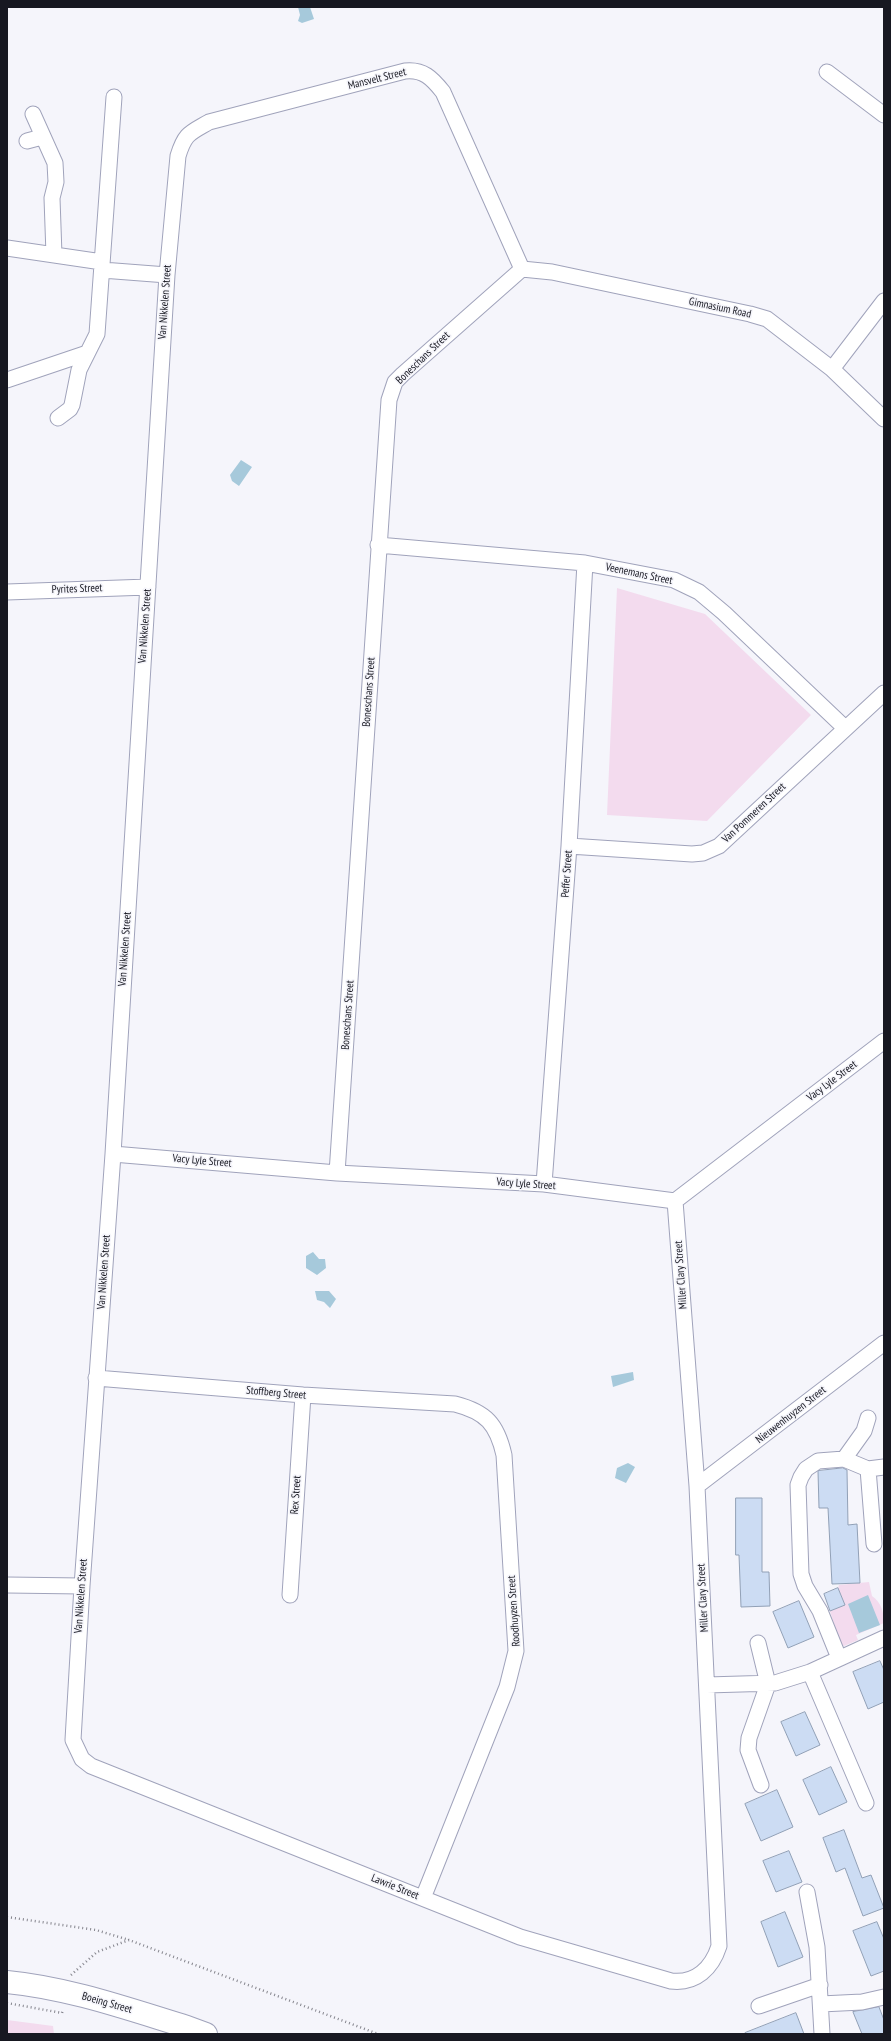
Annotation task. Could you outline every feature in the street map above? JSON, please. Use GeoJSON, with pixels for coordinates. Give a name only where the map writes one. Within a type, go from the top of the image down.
{"type":"FeatureCollection","features":[{"type":"Feature","properties":{"kind":"main road","name":"Boeing Street"},"geometry":{"type":"LineString","coordinates":[[7,1982],[42,1985],[67,1996],[189,2034]]}},
{"type":"Feature","properties":{"kind":"main road","name":"Boeing Street"},"geometry":{"type":"LineString","coordinates":[[7,1992],[67,1996],[187,2027],[206,2034]]}},
{"type":"Feature","properties":{"kind":"street","name":"Mansvelt Street"},"geometry":{"type":"LineString","coordinates":[[209,122],[405,70],[415,70],[425,73],[443,92],[522,269]]}},
{"type":"Feature","properties":{"kind":"street"},"geometry":{"type":"LineString","coordinates":[[827,72],[884,115]]}},
{"type":"Feature","properties":{"kind":"street"},"geometry":{"type":"LineString","coordinates":[[58,418],[70,409],[72,405],[79,370],[97,334],[114,96]]}},
{"type":"Feature","properties":{"kind":"street"},"geometry":{"type":"LineString","coordinates":[[33,114],[42,137],[55,163],[56,170],[52,198],[54,255]]}},
{"type":"Feature","properties":{"kind":"street","name":"Van Nikkelen Street"},"geometry":{"type":"LineString","coordinates":[[108,1773],[91,1766],[82,1759],[73,1740],[82,1586],[113,1154],[167,275],[178,156],[183,140],[189,133],[209,122]]}},
{"type":"Feature","properties":{"kind":"street"},"geometry":{"type":"LineString","coordinates":[[27,141],[42,137]]}},
{"type":"Feature","properties":{"kind":"street"},"geometry":{"type":"LineString","coordinates":[[7,248],[54,255],[102,266],[167,275]]}},
{"type":"Feature","properties":{"kind":"street","name":"Gimnasium Road"},"geometry":{"type":"LineString","coordinates":[[522,269],[552,272],[759,316],[767,320],[832,369],[884,419]]}},
{"type":"Feature","properties":{"kind":"street","name":"Boneschans Street"},"geometry":{"type":"LineString","coordinates":[[337,1173],[378,545],[389,400],[395,382],[522,269]]}},
{"type":"Feature","properties":{"kind":"street"},"geometry":{"type":"LineString","coordinates":[[832,369],[884,301]]}},
{"type":"Feature","properties":{"kind":"street"},"geometry":{"type":"LineString","coordinates":[[7,380],[87,353]]}},
{"type":"Feature","properties":{"kind":"street","name":"Veenemans Street"},"geometry":{"type":"LineString","coordinates":[[378,545],[585,563],[674,580],[699,592],[724,613],[845,728]]}},
{"type":"Feature","properties":{"kind":"street","name":"Peffer Street"},"geometry":{"type":"LineString","coordinates":[[544,1184],[569,846],[585,563]]}},
{"type":"Feature","properties":{"kind":"street","name":"Pyrites Street"},"geometry":{"type":"LineString","coordinates":[[7,592],[148,587]]}},
{"type":"Feature","properties":{"kind":"street","name":"Van Pommeren Street"},"geometry":{"type":"LineString","coordinates":[[569,846],[692,854],[720,846],[884,693]]}},
{"type":"Feature","properties":{"kind":"street","name":"Vacy Lyle Street"},"geometry":{"type":"LineString","coordinates":[[113,1154],[337,1173],[544,1184],[675,1201],[884,1040]]}},
{"type":"Feature","properties":{"kind":"street","name":"Miller Clary Street"},"geometry":{"type":"LineString","coordinates":[[675,1201],[697,1486],[719,1946],[715,1960],[708,1968],[687,1981]]}},
{"type":"Feature","properties":{"kind":"street","name":"Nieuwenhuyzen Street"},"geometry":{"type":"LineString","coordinates":[[697,1486],[884,1343]]}},
{"type":"Feature","properties":{"kind":"street","name":"Stoffberg Street"},"geometry":{"type":"LineString","coordinates":[[96,1378],[303,1396],[455,1404]]}},
{"type":"Feature","properties":{"kind":"street","name":"Rex Street"},"geometry":{"type":"LineString","coordinates":[[290,1595],[303,1396]]}},
{"type":"Feature","properties":{"kind":"street","name":"Roodhuyzen Street"},"geometry":{"type":"LineString","coordinates":[[423,1898],[507,1687],[516,1651],[504,1456],[500,1439],[495,1427],[485,1417],[472,1408],[455,1404]]}},
{"type":"Feature","properties":{"kind":"street"},"geometry":{"type":"LineString","coordinates":[[844,1459],[864,1431],[868,1418]]}},
{"type":"Feature","properties":{"kind":"street"},"geometry":{"type":"LineString","coordinates":[[839,1658],[820,1611],[805,1586],[801,1574],[798,1485],[806,1469],[818,1461],[844,1459],[868,1469],[884,1467]]}},
{"type":"Feature","properties":{"kind":"street"},"geometry":{"type":"LineString","coordinates":[[868,1469],[874,1544]]}},
{"type":"Feature","properties":{"kind":"street"},"geometry":{"type":"LineString","coordinates":[[7,1584],[82,1586]]}},
{"type":"Feature","properties":{"kind":"street"},"geometry":{"type":"LineString","coordinates":[[707,1684],[768,1684],[810,1672],[884,1638]]}},
{"type":"Feature","properties":{"kind":"street"},"geometry":{"type":"LineString","coordinates":[[758,1644],[768,1684],[748,1738],[748,1750],[761,1785]]}},
{"type":"Feature","properties":{"kind":"street"},"geometry":{"type":"LineString","coordinates":[[810,1672],[866,1803]]}},
{"type":"Feature","properties":{"kind":"street","name":"Lawrie Street"},"geometry":{"type":"LineString","coordinates":[[108,1773],[520,1938],[671,1981],[687,1981]]}},
{"type":"Feature","properties":{"kind":"street"},"geometry":{"type":"LineString","coordinates":[[807,1892],[817,1947],[822,2034]]}},
{"type":"Feature","properties":{"kind":"street"},"geometry":{"type":"LineString","coordinates":[[759,2006],[820,1985]]}},
{"type":"Feature","properties":{"kind":"street"},"geometry":{"type":"LineString","coordinates":[[821,2004],[862,2002],[884,1997]]}},
{"type":"Feature","properties":{"kind":"path"},"geometry":{"type":"LineString","coordinates":[[7,1917],[90,1928],[129,1940],[378,2034]]}},
{"type":"Feature","properties":{"kind":"path"},"geometry":{"type":"LineString","coordinates":[[7,2003],[62,2013],[67,1996],[68,1978],[97,1952],[129,1940]]}},
{"type":"Feature","properties":{"kind":"shaded area"},"geometry":{"type":"Polygon","coordinates":[[[617,588],[705,614],[811,715],[707,821],[607,815],[617,588]]]}},
{"type":"Feature","properties":{"kind":"shaded area"},"geometry":{"type":"Polygon","coordinates":[[[869,1582],[872,1596],[878,1601],[881,1608],[884,1623],[856,1635],[858,1640],[844,1646],[840,1643],[830,1611],[845,1605],[838,1588],[839,1585],[869,1582]]]}},
{"type":"Feature","properties":{"kind":"shaded area"},"geometry":{"type":"Polygon","coordinates":[[[7,2020],[53,2026],[54,2034],[7,2034],[7,2020]]]}},
{"type":"Feature","properties":{"kind":"water"},"geometry":{"type":"Polygon","coordinates":[[[298,7],[310,7],[314,19],[302,23],[298,21],[300,15],[298,7]]]}},
{"type":"Feature","properties":{"kind":"water"},"geometry":{"type":"Polygon","coordinates":[[[241,460],[252,467],[239,486],[232,481],[230,475],[241,460]]]}},
{"type":"Feature","properties":{"kind":"water"},"geometry":{"type":"Polygon","coordinates":[[[313,1252],[319,1259],[325,1259],[326,1268],[317,1275],[306,1268],[306,1256],[313,1252]]]}},
{"type":"Feature","properties":{"kind":"water"},"geometry":{"type":"Polygon","coordinates":[[[315,1291],[329,1291],[336,1299],[330,1308],[324,1302],[317,1300],[315,1291]]]}},
{"type":"Feature","properties":{"kind":"water"},"geometry":{"type":"Polygon","coordinates":[[[633,1372],[634,1380],[613,1387],[611,1376],[633,1372]]]}},
{"type":"Feature","properties":{"kind":"water"},"geometry":{"type":"Polygon","coordinates":[[[628,1463],[635,1467],[626,1483],[615,1478],[617,1468],[628,1463]]]}},
{"type":"Feature","properties":{"kind":"water"},"geometry":{"type":"Polygon","coordinates":[[[868,1595],[880,1625],[859,1633],[848,1604],[868,1595]]]}},
{"type":"Feature","properties":{"kind":"building"},"geometry":{"type":"Polygon","coordinates":[[[843,1468],[847,1470],[848,1525],[857,1524],[860,1583],[832,1584],[828,1508],[819,1508],[818,1471],[843,1468]]]}},
{"type":"Feature","properties":{"kind":"building"},"geometry":{"type":"Polygon","coordinates":[[[736,1498],[762,1498],[762,1572],[769,1572],[770,1606],[741,1607],[739,1555],[736,1555],[736,1498]]]}},
{"type":"Feature","properties":{"kind":"building"},"geometry":{"type":"Polygon","coordinates":[[[838,1588],[845,1605],[830,1611],[824,1594],[838,1588]]]}},
{"type":"Feature","properties":{"kind":"building"},"geometry":{"type":"Polygon","coordinates":[[[799,1601],[814,1637],[788,1648],[773,1612],[799,1601]]]}},
{"type":"Feature","properties":{"kind":"building"},"geometry":{"type":"Polygon","coordinates":[[[880,1661],[884,1670],[884,1702],[868,1709],[853,1672],[880,1661]]]}},
{"type":"Feature","properties":{"kind":"building"},"geometry":{"type":"Polygon","coordinates":[[[805,1712],[820,1745],[796,1756],[781,1722],[805,1712]]]}},
{"type":"Feature","properties":{"kind":"building"},"geometry":{"type":"Polygon","coordinates":[[[831,1767],[847,1802],[819,1815],[803,1780],[831,1767]]]}},
{"type":"Feature","properties":{"kind":"building"},"geometry":{"type":"Polygon","coordinates":[[[777,1790],[793,1827],[761,1841],[745,1804],[777,1790]]]}},
{"type":"Feature","properties":{"kind":"building"},"geometry":{"type":"Polygon","coordinates":[[[844,1830],[862,1878],[871,1875],[884,1908],[863,1916],[845,1868],[836,1872],[823,1838],[844,1830]]]}},
{"type":"Feature","properties":{"kind":"building"},"geometry":{"type":"Polygon","coordinates":[[[789,1851],[802,1882],[776,1892],[763,1861],[789,1851]]]}},
{"type":"Feature","properties":{"kind":"building"},"geometry":{"type":"Polygon","coordinates":[[[785,1912],[803,1957],[778,1967],[761,1922],[785,1912]]]}},
{"type":"Feature","properties":{"kind":"building"},"geometry":{"type":"Polygon","coordinates":[[[877,1922],[884,1939],[884,1971],[871,1976],[853,1931],[877,1922]]]}},
{"type":"Feature","properties":{"kind":"building"},"geometry":{"type":"Polygon","coordinates":[[[879,2007],[884,2020],[884,2034],[862,2034],[853,2012],[879,2007]]]}},
{"type":"Feature","properties":{"kind":"building"},"geometry":{"type":"Polygon","coordinates":[[[796,2013],[804,2034],[745,2034],[745,2033],[796,2013]]]}}]}
